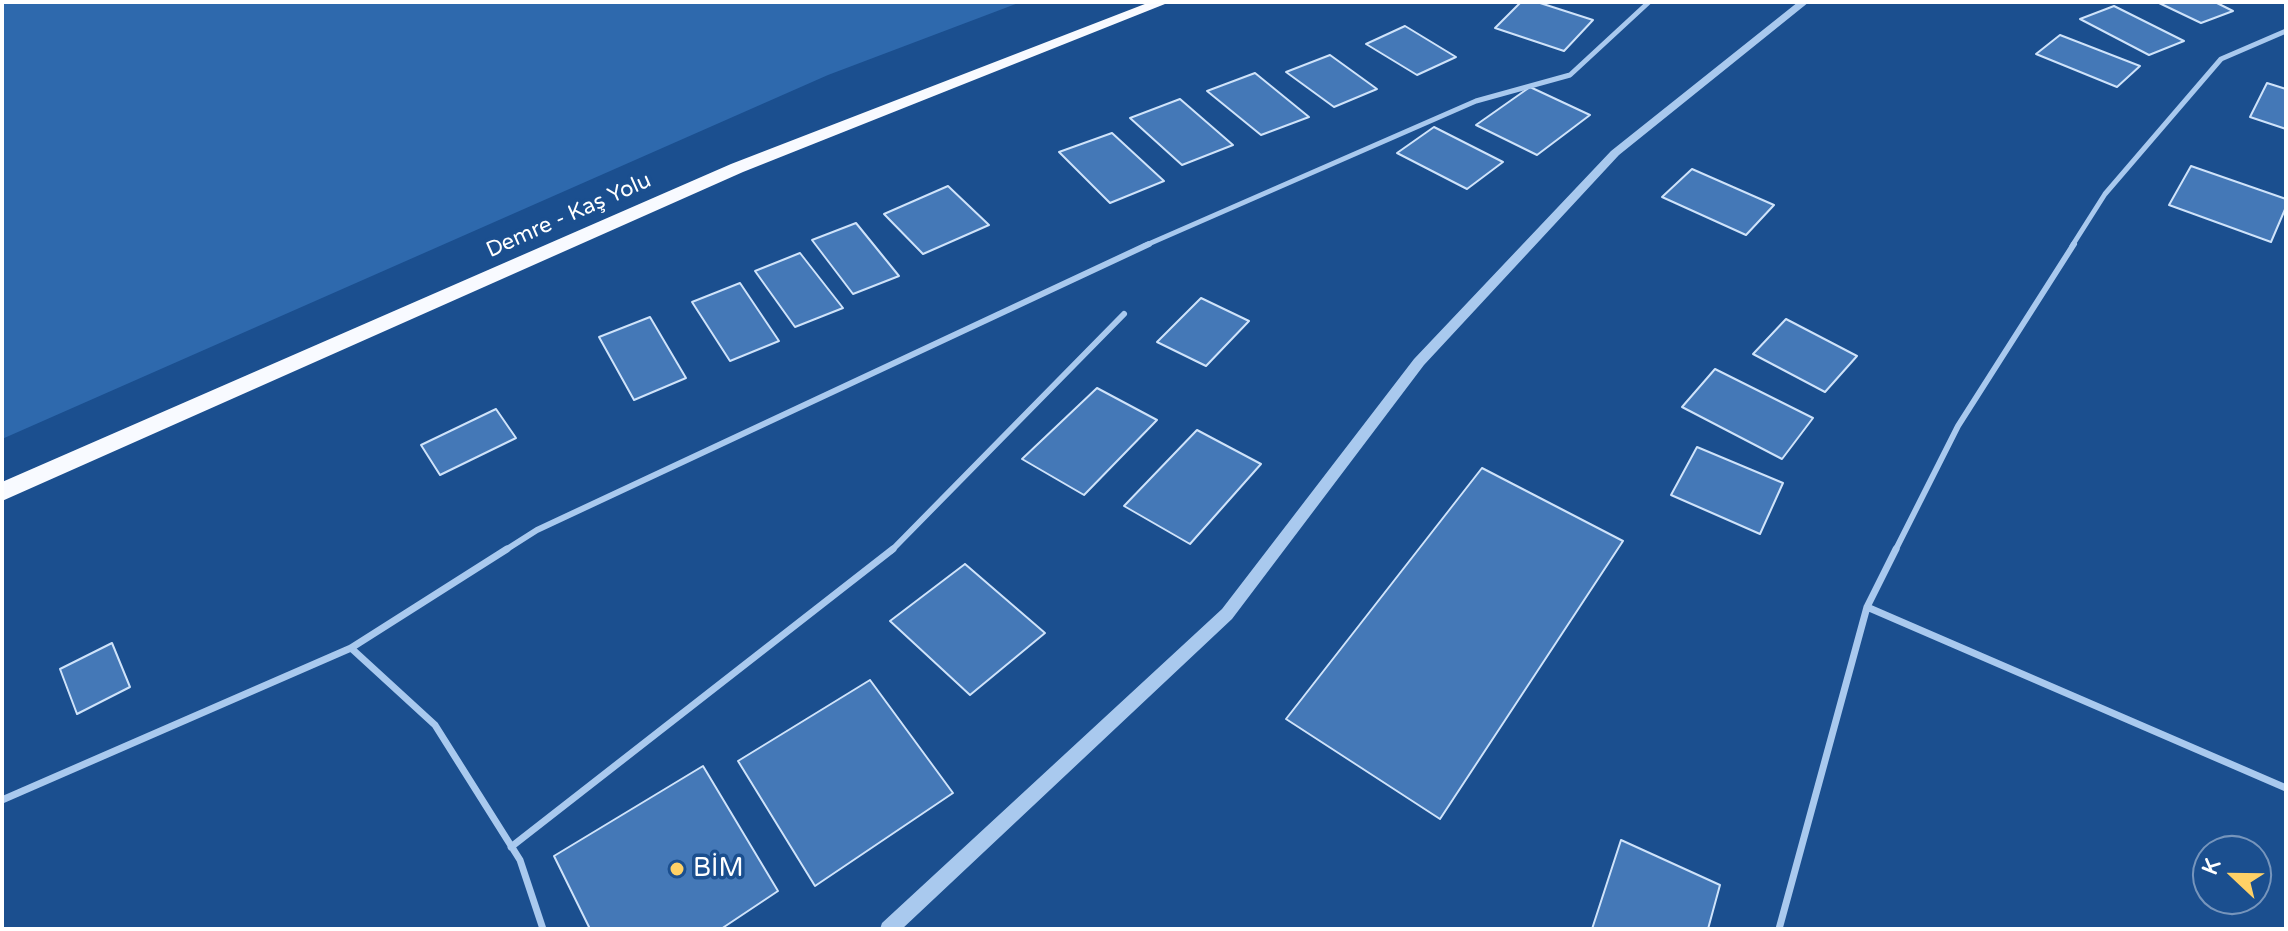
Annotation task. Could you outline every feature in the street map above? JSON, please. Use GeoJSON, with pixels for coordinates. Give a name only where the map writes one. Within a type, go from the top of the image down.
{"type":"FeatureCollection","features":[{"type":"Feature","properties":{"kind":"highway","name":"Demre - Kaş Yolu"},"geometry":{"type":"LineString","coordinates":[[2,492],[737,168],[1163,2]]}},
{"type":"Feature","properties":{"kind":"street"},"geometry":{"type":"LineString","coordinates":[[889,929],[1227,614],[1419,362],[1615,153],[1804,2]]}},
{"type":"Feature","properties":{"kind":"lane"},"geometry":{"type":"LineString","coordinates":[[2,800],[351,648],[537,530],[1131,252],[1476,101],[1570,75],[1649,2]]}},
{"type":"Feature","properties":{"kind":"lane"},"geometry":{"type":"LineString","coordinates":[[1779,929],[1867,607],[1958,426],[2105,194],[2221,59],[2286,31]]}},
{"type":"Feature","properties":{"kind":"lane"},"geometry":{"type":"LineString","coordinates":[[511,847],[880,562],[1124,314]]}},
{"type":"Feature","properties":{"kind":"lane"},"geometry":{"type":"LineString","coordinates":[[1867,607],[2286,788]]}},
{"type":"Feature","properties":{"kind":"lane"},"geometry":{"type":"LineString","coordinates":[[351,648],[435,725],[520,860],[543,929]]}},
{"type":"Feature","properties":{"kind":"shaded area"},"geometry":{"type":"Polygon","coordinates":[[[2,2],[1021,2],[828,75],[2,439],[2,2]]]}},
{"type":"Feature","properties":{"kind":"building"},"geometry":{"type":"Polygon","coordinates":[[[1521,2],[1537,2],[1593,20],[1564,51],[1495,28],[1521,2]]]}},
{"type":"Feature","properties":{"kind":"building"},"geometry":{"type":"Polygon","coordinates":[[[2157,2],[2215,2],[2233,11],[2201,23],[2157,2]]]}},
{"type":"Feature","properties":{"kind":"building"},"geometry":{"type":"Polygon","coordinates":[[[2114,6],[2184,41],[2149,55],[2080,19],[2114,6]]]}},
{"type":"Feature","properties":{"kind":"building"},"geometry":{"type":"Polygon","coordinates":[[[1405,26],[1456,57],[1417,75],[1366,44],[1405,26]]]}},
{"type":"Feature","properties":{"kind":"building"},"geometry":{"type":"Polygon","coordinates":[[[2060,35],[2140,66],[2117,87],[2036,54],[2060,35]]]}},
{"type":"Feature","properties":{"kind":"building"},"geometry":{"type":"Polygon","coordinates":[[[1330,55],[1377,89],[1334,107],[1286,72],[1330,55]]]}},
{"type":"Feature","properties":{"kind":"building"},"geometry":{"type":"Polygon","coordinates":[[[1255,73],[1309,117],[1261,135],[1207,91],[1255,73]]]}},
{"type":"Feature","properties":{"kind":"building"},"geometry":{"type":"Polygon","coordinates":[[[2267,83],[2286,89],[2286,129],[2250,117],[2267,83]]]}},
{"type":"Feature","properties":{"kind":"building"},"geometry":{"type":"Polygon","coordinates":[[[1530,87],[1590,115],[1537,155],[1476,125],[1530,87]]]}},
{"type":"Feature","properties":{"kind":"building"},"geometry":{"type":"Polygon","coordinates":[[[1180,99],[1233,145],[1182,165],[1130,118],[1180,99]]]}},
{"type":"Feature","properties":{"kind":"building"},"geometry":{"type":"Polygon","coordinates":[[[1434,127],[1503,162],[1467,189],[1397,153],[1434,127]]]}},
{"type":"Feature","properties":{"kind":"building"},"geometry":{"type":"Polygon","coordinates":[[[1112,133],[1164,181],[1110,203],[1059,152],[1112,133]]]}},
{"type":"Feature","properties":{"kind":"building"},"geometry":{"type":"Polygon","coordinates":[[[2191,166],[2286,199],[2286,207],[2271,242],[2169,205],[2191,166]]]}},
{"type":"Feature","properties":{"kind":"building"},"geometry":{"type":"Polygon","coordinates":[[[1692,169],[1774,205],[1746,235],[1662,197],[1692,169]]]}},
{"type":"Feature","properties":{"kind":"building"},"geometry":{"type":"Polygon","coordinates":[[[948,186],[989,225],[923,254],[884,214],[948,186]]]}},
{"type":"Feature","properties":{"kind":"building"},"geometry":{"type":"Polygon","coordinates":[[[856,223],[899,276],[853,294],[812,240],[856,223]]]}},
{"type":"Feature","properties":{"kind":"building"},"geometry":{"type":"Polygon","coordinates":[[[800,253],[843,308],[795,327],[755,271],[800,253]]]}},
{"type":"Feature","properties":{"kind":"building"},"geometry":{"type":"Polygon","coordinates":[[[740,283],[779,341],[730,361],[692,302],[740,283]]]}},
{"type":"Feature","properties":{"kind":"building"},"geometry":{"type":"Polygon","coordinates":[[[1201,298],[1249,321],[1206,366],[1157,342],[1201,298]]]}},
{"type":"Feature","properties":{"kind":"building"},"geometry":{"type":"Polygon","coordinates":[[[650,317],[686,378],[634,400],[599,337],[650,317]]]}},
{"type":"Feature","properties":{"kind":"building"},"geometry":{"type":"Polygon","coordinates":[[[1786,319],[1857,356],[1825,392],[1753,354],[1786,319]]]}},
{"type":"Feature","properties":{"kind":"building"},"geometry":{"type":"Polygon","coordinates":[[[1715,369],[1813,418],[1782,459],[1682,407],[1715,369]]]}},
{"type":"Feature","properties":{"kind":"building"},"geometry":{"type":"Polygon","coordinates":[[[1097,388],[1157,420],[1084,495],[1022,459],[1097,388]]]}},
{"type":"Feature","properties":{"kind":"building"},"geometry":{"type":"Polygon","coordinates":[[[496,409],[516,438],[440,475],[421,445],[496,409]]]}},
{"type":"Feature","properties":{"kind":"building"},"geometry":{"type":"Polygon","coordinates":[[[1197,430],[1261,464],[1190,544],[1124,506],[1197,430]]]}},
{"type":"Feature","properties":{"kind":"building"},"geometry":{"type":"Polygon","coordinates":[[[1697,447],[1783,483],[1760,534],[1671,495],[1697,447]]]}},
{"type":"Feature","properties":{"kind":"building"},"geometry":{"type":"Polygon","coordinates":[[[1482,468],[1623,541],[1440,819],[1286,719],[1482,468]]]}},
{"type":"Feature","properties":{"kind":"building"},"geometry":{"type":"Polygon","coordinates":[[[965,564],[1045,633],[970,695],[890,621],[965,564]]]}},
{"type":"Feature","properties":{"kind":"building"},"geometry":{"type":"Polygon","coordinates":[[[112,643],[130,687],[77,714],[60,669],[112,643]]]}},
{"type":"Feature","properties":{"kind":"building"},"geometry":{"type":"Polygon","coordinates":[[[870,680],[953,793],[815,886],[738,761],[870,680]]]}},
{"type":"Feature","properties":{"kind":"building"},"geometry":{"type":"Polygon","coordinates":[[[703,766],[778,891],[721,929],[590,929],[554,856],[703,766]]]}},
{"type":"Feature","properties":{"kind":"building"},"geometry":{"type":"Polygon","coordinates":[[[1621,840],[1720,885],[1708,929],[1592,929],[1621,840]]]}},
{"type":"Feature","properties":{"kind":"place","name":"BİM"},"geometry":{"type":"Point","coordinates":[677,869]}}]}
